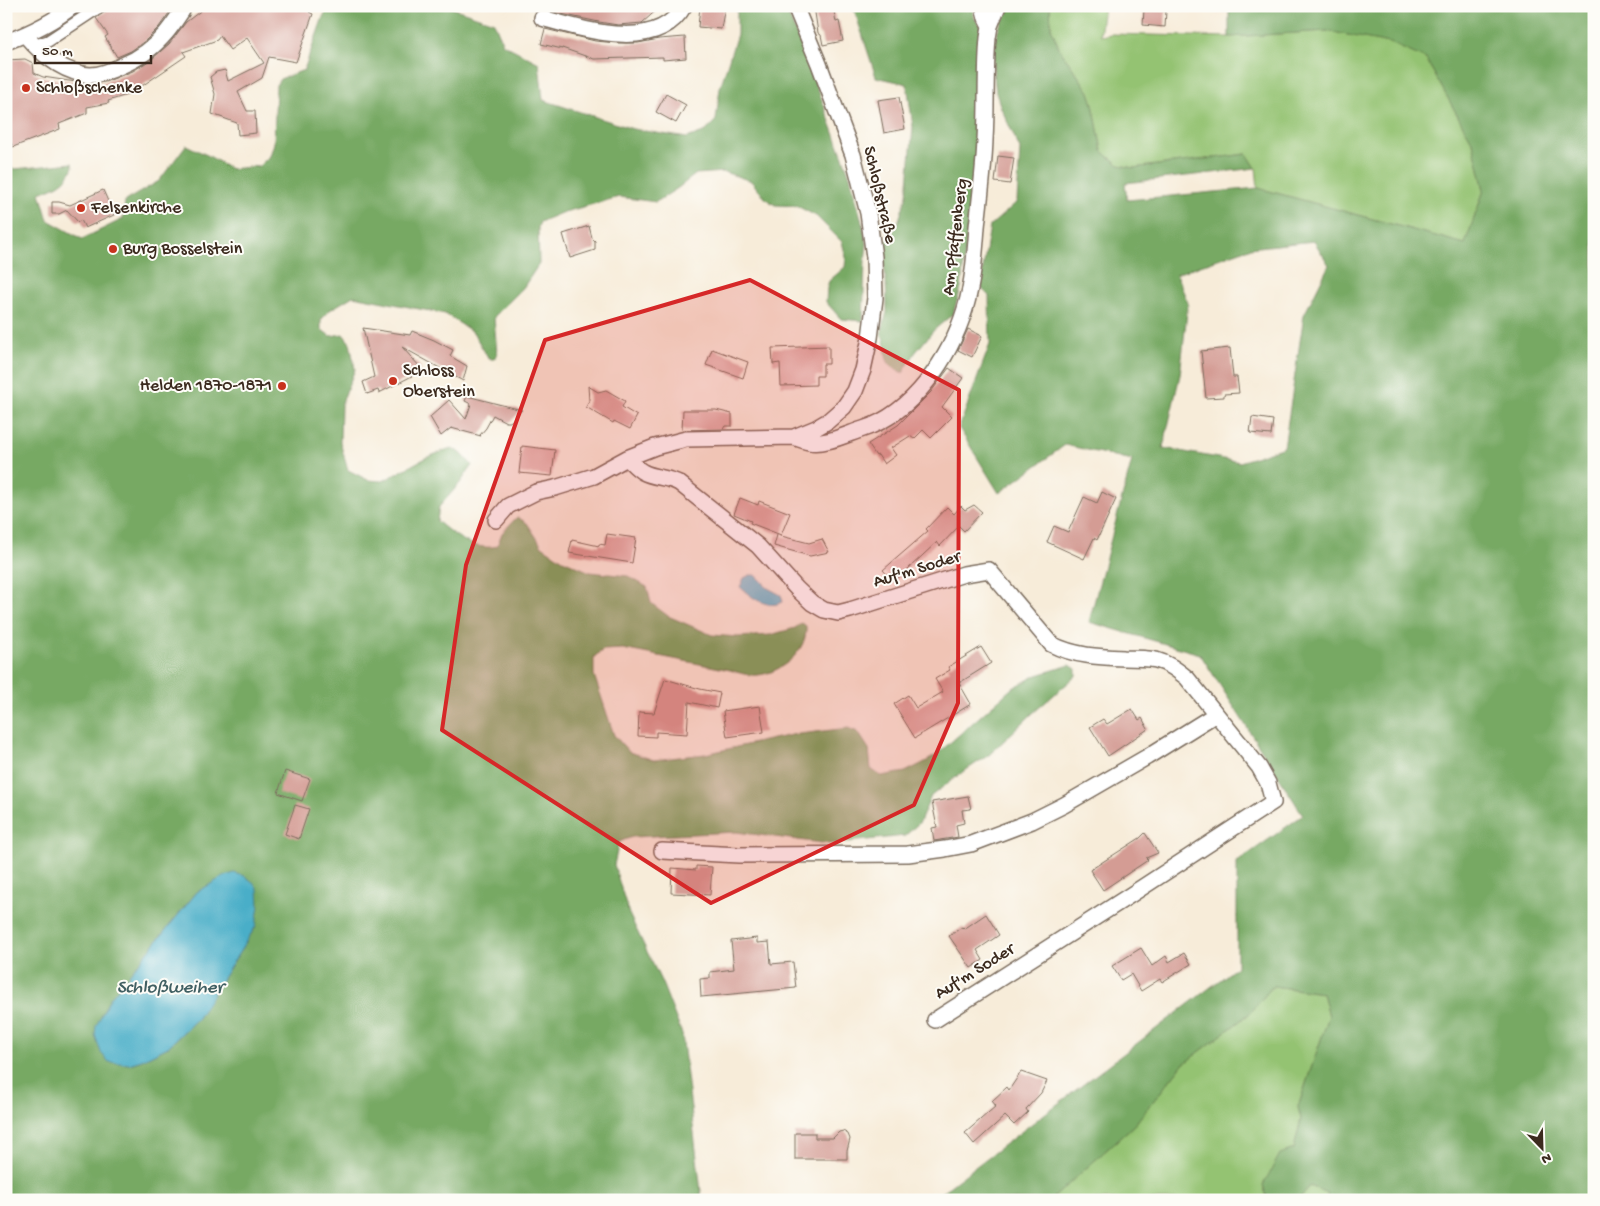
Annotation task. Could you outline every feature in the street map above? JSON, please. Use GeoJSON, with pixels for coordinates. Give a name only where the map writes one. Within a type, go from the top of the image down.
{"type":"FeatureCollection","features":[{"type":"Feature","properties":{"kind":"street"},"geometry":{"type":"LineString","coordinates":[[30,41],[73,6]]}},
{"type":"Feature","properties":{"kind":"street"},"geometry":{"type":"LineString","coordinates":[[6,42],[48,41],[101,6]]}},
{"type":"Feature","properties":{"kind":"street"},"geometry":{"type":"LineString","coordinates":[[542,18],[593,32],[632,34],[662,26],[676,17],[684,6]]}},
{"type":"Feature","properties":{"kind":"street","name":"Schloßstraße"},"geometry":{"type":"LineString","coordinates":[[496,520],[508,506],[536,492],[594,476],[627,458],[655,447],[686,439],[794,437],[828,421],[844,407],[855,392],[863,370],[870,338],[875,298],[874,257],[868,213],[853,155],[795,6]]}},
{"type":"Feature","properties":{"kind":"street","name":"Am Pfaffenberg"},"geometry":{"type":"LineString","coordinates":[[983,6],[990,26]]}},
{"type":"Feature","properties":{"kind":"street","name":"Am Pfaffenberg"},"geometry":{"type":"LineString","coordinates":[[794,437],[809,442],[818,442],[869,427],[888,418],[903,408],[933,373],[957,329],[966,309],[975,254],[985,142],[986,54],[990,26],[998,6]]}},
{"type":"Feature","properties":{"kind":"street"},"geometry":{"type":"LineString","coordinates":[[30,41],[52,60],[77,73],[99,74],[127,64],[150,49],[168,32],[184,8]]}},
{"type":"Feature","properties":{"kind":"street","name":"Auf'm Soder"},"geometry":{"type":"LineString","coordinates":[[627,458],[644,473],[664,477],[679,483],[758,546],[797,589],[812,603],[824,610],[838,613],[964,574],[989,570],[1052,644],[1061,649],[1077,654],[1100,657],[1155,660],[1172,666],[1187,678],[1259,767],[1268,783],[1273,802],[935,1020]]}},
{"type":"Feature","properties":{"kind":"street"},"geometry":{"type":"LineString","coordinates":[[662,851],[739,855],[908,854],[945,850],[971,844],[1032,821],[1064,805],[1216,714]]}},
{"type":"Feature","properties":{"kind":"highlighted area"},"geometry":{"type":"Polygon","coordinates":[[[750,280],[959,390],[958,703],[914,805],[711,903],[442,730],[466,565],[545,340],[750,280]]]}},
{"type":"Feature","properties":{"kind":"green space"},"geometry":{"type":"Polygon","coordinates":[[[329,6],[446,6],[494,22],[503,44],[539,63],[543,100],[633,129],[687,138],[706,131],[716,120],[720,88],[737,34],[737,6],[785,6],[850,176],[864,230],[867,244],[863,321],[841,319],[826,302],[829,281],[845,267],[846,257],[842,242],[816,216],[797,206],[775,205],[766,199],[751,181],[724,172],[696,174],[656,202],[619,197],[561,213],[540,222],[538,227],[539,264],[523,288],[494,317],[497,354],[494,359],[487,356],[473,332],[445,314],[353,296],[330,310],[321,320],[321,329],[330,336],[343,334],[350,343],[355,369],[341,405],[340,442],[348,470],[368,480],[383,481],[425,458],[451,448],[461,453],[472,465],[461,482],[439,507],[437,521],[464,541],[480,546],[497,546],[502,533],[517,517],[527,523],[542,546],[563,560],[590,572],[628,576],[647,587],[651,603],[668,616],[712,635],[738,637],[770,635],[795,628],[802,623],[806,626],[803,644],[798,652],[784,665],[758,675],[744,674],[623,649],[603,650],[594,657],[594,675],[614,735],[629,752],[654,760],[705,754],[791,735],[848,728],[858,732],[869,749],[871,769],[881,776],[905,772],[935,756],[1011,689],[1037,675],[1070,665],[1076,669],[1076,676],[1033,713],[989,755],[931,796],[920,822],[905,836],[829,844],[736,832],[632,837],[619,842],[614,865],[629,914],[662,983],[682,1034],[702,1200],[6,1200],[6,167],[15,169],[72,163],[73,166],[68,177],[56,186],[40,193],[48,220],[82,239],[123,219],[125,201],[159,181],[186,145],[231,169],[259,166],[270,156],[274,143],[276,85],[280,79],[304,70],[323,17],[329,6]],[[197,892],[110,998],[129,1064],[142,1060],[168,1047],[198,1018],[256,926],[197,892]]]}},
{"type":"Feature","properties":{"kind":"green space"},"geometry":{"type":"Polygon","coordinates":[[[853,6],[973,6],[974,17],[981,27],[981,110],[961,288],[953,314],[934,330],[915,353],[903,373],[890,365],[887,360],[884,340],[881,334],[887,312],[886,280],[881,242],[888,240],[898,223],[907,195],[913,127],[907,84],[876,77],[853,6]]]}},
{"type":"Feature","properties":{"kind":"green space"},"geometry":{"type":"Polygon","coordinates":[[[1013,6],[1050,6],[1051,28],[1060,50],[1089,92],[1102,151],[1119,165],[1133,168],[1247,154],[1256,168],[1125,183],[1127,200],[1258,188],[1465,244],[1484,190],[1473,143],[1426,59],[1390,43],[1327,31],[1229,37],[1229,6],[1594,6],[1594,1200],[1326,1200],[1328,1193],[1310,1186],[1298,1200],[1268,1200],[1263,1185],[1280,1154],[1294,1149],[1301,1119],[1298,1107],[1329,1016],[1323,993],[1273,986],[1249,1014],[1182,1065],[1135,1124],[1051,1200],[919,1200],[941,1193],[1237,967],[1237,862],[1303,815],[1200,654],[1089,622],[1132,460],[1065,445],[999,493],[959,428],[990,344],[989,296],[980,287],[990,226],[1017,202],[1020,149],[996,93],[993,67],[995,40],[1001,22],[1013,6]],[[1314,241],[1249,248],[1176,274],[1188,303],[1180,375],[1163,448],[1240,462],[1284,447],[1304,315],[1329,265],[1314,241]]]}},
{"type":"Feature","properties":{"kind":"green space"},"geometry":{"type":"Polygon","coordinates":[[[1050,6],[1104,6],[1100,36],[1111,34],[1229,37],[1327,31],[1391,43],[1426,59],[1473,143],[1484,190],[1465,244],[1258,188],[1256,168],[1247,154],[1133,168],[1119,165],[1102,151],[1089,92],[1060,50],[1051,28],[1050,6]]]}},
{"type":"Feature","properties":{"kind":"green space"},"geometry":{"type":"Polygon","coordinates":[[[1273,986],[1323,993],[1329,1016],[1298,1107],[1301,1119],[1294,1149],[1263,1185],[1268,1200],[1051,1200],[1135,1124],[1182,1065],[1249,1014],[1273,986]]]}},
{"type":"Feature","properties":{"kind":"green space"},"geometry":{"type":"Polygon","coordinates":[[[1310,1186],[1328,1193],[1326,1200],[1298,1200],[1310,1186]]]}},
{"type":"Feature","properties":{"kind":"water"},"geometry":{"type":"Polygon","coordinates":[[[756,575],[766,587],[781,595],[783,602],[777,604],[765,603],[744,591],[740,587],[744,578],[756,575]]]}},
{"type":"Feature","properties":{"kind":"water","name":"Schloßweiher"},"geometry":{"type":"Polygon","coordinates":[[[234,873],[245,876],[258,889],[259,905],[256,926],[198,1018],[168,1047],[142,1060],[129,1064],[109,1062],[101,1053],[95,1035],[96,1026],[110,998],[197,892],[234,873]]]}},
{"type":"Feature","properties":{"kind":"building"},"geometry":{"type":"Polygon","coordinates":[[[110,6],[174,6],[159,27],[146,40],[131,51],[117,57],[105,37],[108,35],[96,18],[110,6]]]}},
{"type":"Feature","properties":{"kind":"building"},"geometry":{"type":"Polygon","coordinates":[[[207,6],[312,6],[309,12],[313,14],[296,62],[269,57],[262,78],[238,92],[247,111],[255,111],[256,133],[238,135],[237,123],[212,114],[215,94],[210,77],[216,72],[225,70],[228,81],[264,63],[247,38],[230,50],[220,36],[217,40],[183,52],[186,56],[130,94],[108,101],[109,103],[87,107],[87,113],[59,124],[60,129],[13,147],[10,140],[6,141],[6,60],[25,59],[33,63],[34,73],[43,77],[89,84],[105,82],[133,71],[152,59],[169,44],[186,22],[207,6]]]}},
{"type":"Feature","properties":{"kind":"building"},"geometry":{"type":"Polygon","coordinates":[[[552,6],[661,6],[642,23],[618,25],[550,11],[552,6]]]}},
{"type":"Feature","properties":{"kind":"building"},"geometry":{"type":"Polygon","coordinates":[[[700,6],[725,6],[721,29],[698,27],[700,6]]]}},
{"type":"Feature","properties":{"kind":"building"},"geometry":{"type":"Polygon","coordinates":[[[814,6],[833,6],[836,22],[839,21],[843,41],[823,45],[821,35],[818,33],[814,6]]]}},
{"type":"Feature","properties":{"kind":"building"},"geometry":{"type":"Polygon","coordinates":[[[1144,9],[1166,11],[1165,27],[1143,25],[1144,9]]]}},
{"type":"Feature","properties":{"kind":"building"},"geometry":{"type":"Polygon","coordinates":[[[545,29],[595,41],[617,43],[638,43],[685,37],[686,58],[663,60],[663,57],[594,59],[562,48],[541,44],[545,29]]]}},
{"type":"Feature","properties":{"kind":"building"},"geometry":{"type":"Polygon","coordinates":[[[666,94],[686,105],[676,123],[656,112],[666,94]]]}},
{"type":"Feature","properties":{"kind":"building"},"geometry":{"type":"Polygon","coordinates":[[[899,97],[905,129],[884,133],[878,100],[899,97]]]}},
{"type":"Feature","properties":{"kind":"building"},"geometry":{"type":"Polygon","coordinates":[[[998,156],[1014,158],[1010,184],[995,182],[998,156]]]}},
{"type":"Feature","properties":{"kind":"building","name":"Felsenkirche"},"geometry":{"type":"Polygon","coordinates":[[[103,190],[114,215],[85,228],[81,220],[78,222],[67,210],[59,214],[52,214],[52,202],[70,205],[103,190]]]}},
{"type":"Feature","properties":{"kind":"building"},"geometry":{"type":"Polygon","coordinates":[[[589,226],[592,238],[595,241],[595,250],[570,258],[563,234],[589,226]]]}},
{"type":"Feature","properties":{"kind":"building","name":"Schloss Oberstein"},"geometry":{"type":"Polygon","coordinates":[[[363,328],[410,335],[412,331],[453,350],[450,356],[467,366],[463,381],[402,347],[421,368],[412,376],[379,393],[378,390],[367,394],[363,382],[374,377],[363,328]]]}},
{"type":"Feature","properties":{"kind":"building"},"geometry":{"type":"Polygon","coordinates":[[[968,329],[982,336],[972,357],[958,350],[968,329]]]}},
{"type":"Feature","properties":{"kind":"building"},"geometry":{"type":"Polygon","coordinates":[[[829,346],[829,364],[823,364],[823,376],[816,376],[816,385],[781,386],[780,363],[773,364],[772,348],[829,346]]]}},
{"type":"Feature","properties":{"kind":"building"},"geometry":{"type":"Polygon","coordinates":[[[1230,348],[1233,377],[1237,377],[1239,393],[1224,394],[1224,397],[1206,398],[1201,351],[1230,348]]]}},
{"type":"Feature","properties":{"kind":"building"},"geometry":{"type":"Polygon","coordinates":[[[712,349],[748,362],[743,378],[706,365],[712,349]]]}},
{"type":"Feature","properties":{"kind":"building"},"geometry":{"type":"Polygon","coordinates":[[[949,368],[963,378],[942,407],[952,417],[931,438],[923,430],[914,439],[910,436],[891,448],[896,455],[884,464],[868,444],[898,425],[931,392],[949,368]]]}},
{"type":"Feature","properties":{"kind":"building"},"geometry":{"type":"Polygon","coordinates":[[[588,386],[598,392],[606,390],[625,401],[622,407],[637,416],[630,429],[614,421],[613,423],[586,407],[589,401],[588,386]]]}},
{"type":"Feature","properties":{"kind":"building"},"geometry":{"type":"Polygon","coordinates":[[[467,396],[522,410],[510,422],[506,422],[493,415],[481,436],[451,428],[441,436],[430,417],[449,400],[466,419],[471,404],[465,401],[467,396]]]}},
{"type":"Feature","properties":{"kind":"building"},"geometry":{"type":"Polygon","coordinates":[[[683,410],[716,410],[732,414],[732,426],[725,426],[723,429],[682,430],[683,410]]]}},
{"type":"Feature","properties":{"kind":"building"},"geometry":{"type":"Polygon","coordinates":[[[1252,417],[1273,420],[1271,435],[1250,433],[1252,417]]]}},
{"type":"Feature","properties":{"kind":"building"},"geometry":{"type":"Polygon","coordinates":[[[522,446],[555,450],[552,476],[519,473],[522,446]]]}},
{"type":"Feature","properties":{"kind":"building"},"geometry":{"type":"Polygon","coordinates":[[[1102,492],[1116,499],[1097,540],[1094,538],[1084,559],[1047,542],[1054,526],[1068,532],[1084,497],[1097,503],[1102,492]]]}},
{"type":"Feature","properties":{"kind":"building"},"geometry":{"type":"Polygon","coordinates":[[[740,498],[758,505],[759,501],[790,513],[781,535],[750,523],[751,521],[734,514],[740,498]]]}},
{"type":"Feature","properties":{"kind":"building"},"geometry":{"type":"Polygon","coordinates":[[[974,505],[982,512],[964,531],[959,526],[940,546],[937,542],[894,582],[883,570],[928,531],[926,529],[947,507],[954,514],[961,506],[965,510],[974,505]]]}},
{"type":"Feature","properties":{"kind":"building"},"geometry":{"type":"Polygon","coordinates":[[[607,534],[636,538],[632,563],[569,553],[572,540],[599,546],[599,544],[605,545],[607,534]]]}},
{"type":"Feature","properties":{"kind":"building"},"geometry":{"type":"Polygon","coordinates":[[[777,535],[809,543],[822,539],[829,552],[810,556],[774,546],[777,535]]]}},
{"type":"Feature","properties":{"kind":"building"},"geometry":{"type":"Polygon","coordinates":[[[981,647],[991,663],[959,683],[971,704],[915,738],[894,704],[908,695],[916,708],[943,692],[935,679],[950,670],[948,667],[981,647]]]}},
{"type":"Feature","properties":{"kind":"building"},"geometry":{"type":"Polygon","coordinates":[[[665,679],[720,693],[717,708],[689,702],[687,734],[656,732],[656,737],[638,736],[639,712],[654,713],[665,679]]]}},
{"type":"Feature","properties":{"kind":"building"},"geometry":{"type":"Polygon","coordinates":[[[760,706],[764,732],[727,737],[723,711],[760,706]]]}},
{"type":"Feature","properties":{"kind":"building"},"geometry":{"type":"Polygon","coordinates":[[[1132,709],[1139,720],[1142,718],[1148,729],[1108,756],[1090,727],[1103,719],[1107,724],[1132,709]]]}},
{"type":"Feature","properties":{"kind":"building"},"geometry":{"type":"Polygon","coordinates":[[[285,771],[310,779],[302,801],[278,793],[285,771]]]}},
{"type":"Feature","properties":{"kind":"building"},"geometry":{"type":"Polygon","coordinates":[[[968,796],[971,809],[962,810],[964,823],[956,825],[958,837],[934,841],[932,828],[937,827],[932,802],[968,796]]]}},
{"type":"Feature","properties":{"kind":"building"},"geometry":{"type":"Polygon","coordinates":[[[295,805],[309,809],[299,839],[285,834],[295,805]]]}},
{"type":"Feature","properties":{"kind":"building"},"geometry":{"type":"Polygon","coordinates":[[[1145,833],[1158,853],[1146,858],[1148,860],[1103,890],[1090,870],[1145,833]]]}},
{"type":"Feature","properties":{"kind":"building"},"geometry":{"type":"Polygon","coordinates":[[[696,866],[712,867],[710,895],[671,893],[672,868],[696,870],[696,866]]]}},
{"type":"Feature","properties":{"kind":"building"},"geometry":{"type":"Polygon","coordinates":[[[986,914],[999,935],[977,950],[983,960],[971,968],[949,936],[962,927],[964,929],[986,914]]]}},
{"type":"Feature","properties":{"kind":"building"},"geometry":{"type":"Polygon","coordinates":[[[757,938],[757,943],[769,942],[771,964],[793,962],[796,988],[701,997],[700,979],[710,978],[710,972],[734,969],[731,941],[757,938]]]}},
{"type":"Feature","properties":{"kind":"building"},"geometry":{"type":"Polygon","coordinates":[[[1141,948],[1152,966],[1166,956],[1169,962],[1184,953],[1191,964],[1162,982],[1160,979],[1141,991],[1131,974],[1121,980],[1112,966],[1141,948]]]}},
{"type":"Feature","properties":{"kind":"building"},"geometry":{"type":"Polygon","coordinates":[[[1021,1072],[1047,1081],[1041,1093],[1026,1109],[1028,1112],[1014,1125],[1005,1116],[974,1144],[965,1133],[996,1106],[992,1101],[1007,1087],[1009,1090],[1021,1072]]]}},
{"type":"Feature","properties":{"kind":"building"},"geometry":{"type":"Polygon","coordinates":[[[843,1131],[848,1134],[850,1139],[847,1159],[795,1159],[795,1133],[815,1133],[815,1138],[833,1138],[843,1131]]]}},
{"type":"Feature","properties":{"kind":"place","name":"Schloßschenke"},"geometry":{"type":"Point","coordinates":[26,88]}},
{"type":"Feature","properties":{"kind":"place","name":"Felsenkirche"},"geometry":{"type":"Point","coordinates":[81,208]}},
{"type":"Feature","properties":{"kind":"place","name":"Burg Bosselstein"},"geometry":{"type":"Point","coordinates":[113,249]}},
{"type":"Feature","properties":{"kind":"place","name":"Schloss Oberstein"},"geometry":{"type":"Point","coordinates":[393,381]}},
{"type":"Feature","properties":{"kind":"place","name":"Helden 1870-1871"},"geometry":{"type":"Point","coordinates":[282,386]}}]}
